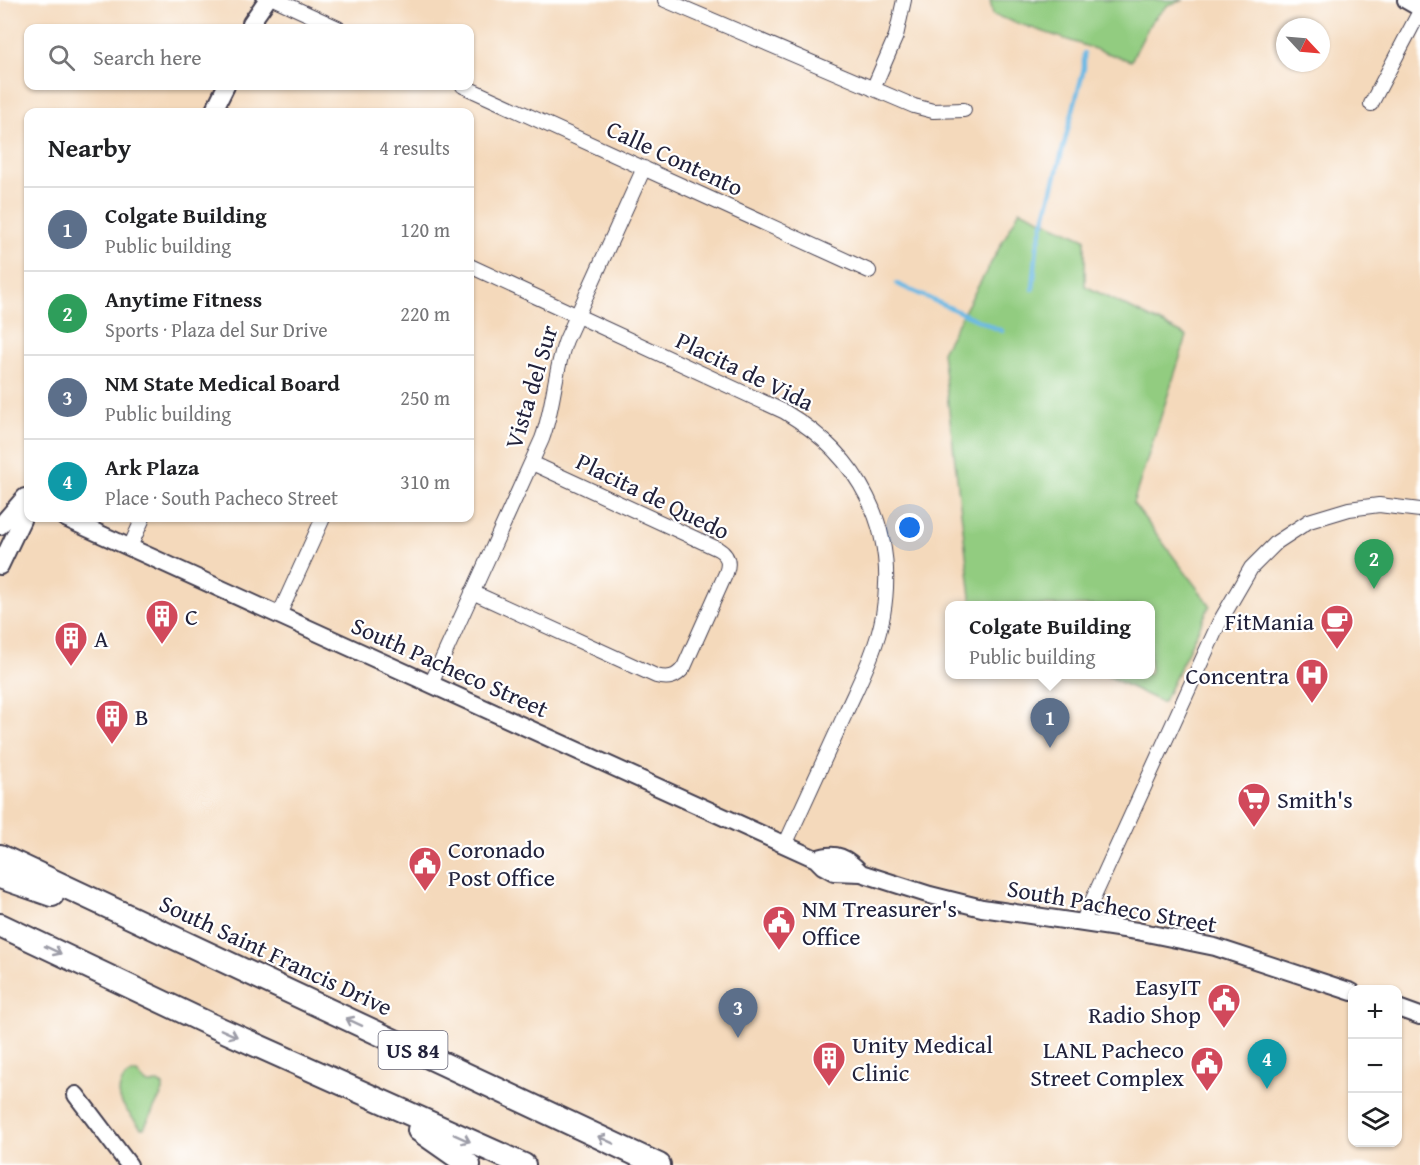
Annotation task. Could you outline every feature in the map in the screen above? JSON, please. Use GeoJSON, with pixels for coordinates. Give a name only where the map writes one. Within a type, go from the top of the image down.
{"type":"FeatureCollection","features":[{"type":"Feature","properties":{"kind":"highway"},"geometry":{"type":"LineString","coordinates":[[0,849],[51,880]]}},
{"type":"Feature","properties":{"kind":"highway","name":"South Saint Francis Drive"},"geometry":{"type":"LineString","coordinates":[[0,856],[659,1165]]}},
{"type":"Feature","properties":{"kind":"highway"},"geometry":{"type":"LineString","coordinates":[[0,876],[167,934]]}},
{"type":"Feature","properties":{"kind":"highway","name":"US 84"},"geometry":{"type":"LineString","coordinates":[[0,925],[351,1089],[524,1165]]}},
{"type":"Feature","properties":{"kind":"highway"},"geometry":{"type":"LineString","coordinates":[[351,1089],[427,1135],[469,1165]]}},
{"type":"Feature","properties":{"kind":"street"},"geometry":{"type":"LineString","coordinates":[[252,24],[268,0]]}},
{"type":"Feature","properties":{"kind":"street"},"geometry":{"type":"LineString","coordinates":[[260,24],[269,10],[268,0]]}},
{"type":"Feature","properties":{"kind":"street"},"geometry":{"type":"LineString","coordinates":[[277,0],[329,24]]}},
{"type":"Feature","properties":{"kind":"street"},"geometry":{"type":"LineString","coordinates":[[665,0],[923,109],[964,110]]}},
{"type":"Feature","properties":{"kind":"street"},"geometry":{"type":"LineString","coordinates":[[873,89],[896,36],[904,0]]}},
{"type":"Feature","properties":{"kind":"street"},"geometry":{"type":"LineString","coordinates":[[1371,104],[1420,10],[1406,0]]}},
{"type":"Feature","properties":{"kind":"street"},"geometry":{"type":"LineString","coordinates":[[215,108],[224,90]]}},
{"type":"Feature","properties":{"kind":"street","name":"Calle Contento"},"geometry":{"type":"LineString","coordinates":[[472,90],[869,271]]}},
{"type":"Feature","properties":{"kind":"street","name":"Vista del Sur"},"geometry":{"type":"LineString","coordinates":[[431,684],[546,430],[562,353],[644,168]]}},
{"type":"Feature","properties":{"kind":"street","name":"Placita de Vida"},"geometry":{"type":"LineString","coordinates":[[474,268],[766,402],[804,423],[822,436],[849,466],[860,484],[873,510],[882,538],[886,578],[879,632],[868,663],[785,845]]}},
{"type":"Feature","properties":{"kind":"street","name":"Placita de Quedo"},"geometry":{"type":"LineString","coordinates":[[472,592],[656,676],[671,678],[684,667],[726,573],[729,563],[726,554],[532,463]]}},
{"type":"Feature","properties":{"kind":"street"},"geometry":{"type":"LineString","coordinates":[[0,526],[24,499]]}},
{"type":"Feature","properties":{"kind":"street"},"geometry":{"type":"LineString","coordinates":[[1082,923],[1219,623],[1251,568],[1277,542],[1309,521],[1349,509],[1378,505],[1420,510]]}},
{"type":"Feature","properties":{"kind":"street"},"geometry":{"type":"LineString","coordinates":[[0,566],[22,520],[24,510]]}},
{"type":"Feature","properties":{"kind":"street","name":"South Pacheco Street"},"geometry":{"type":"LineString","coordinates":[[74,522],[816,859],[826,855],[840,857],[851,863],[861,873],[930,895],[982,908],[1137,931],[1215,947],[1348,990]]}},
{"type":"Feature","properties":{"kind":"street"},"geometry":{"type":"LineString","coordinates":[[129,547],[141,522]]}},
{"type":"Feature","properties":{"kind":"street"},"geometry":{"type":"LineString","coordinates":[[279,615],[322,522]]}},
{"type":"Feature","properties":{"kind":"street"},"geometry":{"type":"LineString","coordinates":[[1402,1009],[1420,1016]]}},
{"type":"Feature","properties":{"kind":"street"},"geometry":{"type":"LineString","coordinates":[[76,1095],[129,1165]]}},
{"type":"Feature","properties":{"kind":"green space"},"geometry":{"type":"Polygon","coordinates":[[[990,0],[1184,0],[1168,5],[1151,22],[1131,61],[993,15],[990,0]]]}},
{"type":"Feature","properties":{"kind":"green space"},"geometry":{"type":"Polygon","coordinates":[[[1020,210],[1085,239],[1085,286],[1187,336],[1133,503],[1210,605],[1163,703],[1114,679],[1155,679],[1155,601],[972,601],[942,352],[1020,210]]]}},
{"type":"Feature","properties":{"kind":"green space"},"geometry":{"type":"Polygon","coordinates":[[[132,1073],[137,1073],[148,1084],[158,1082],[163,1086],[163,1091],[144,1128],[141,1128],[128,1112],[120,1097],[123,1081],[132,1073]]]}},
{"type":"Feature","properties":{"kind":"waterway"},"geometry":{"type":"LineString","coordinates":[[1033,289],[1037,247],[1084,68],[1084,53]]}},
{"type":"Feature","properties":{"kind":"waterway"},"geometry":{"type":"LineString","coordinates":[[897,284],[1002,331]]}},
{"type":"Feature","properties":{"kind":"place","name":"Anytime Fitness"},"geometry":{"type":"Point","coordinates":[1374,589]}},
{"type":"Feature","properties":{"kind":"place","name":"C"},"geometry":{"type":"Point","coordinates":[162,645]}},
{"type":"Feature","properties":{"kind":"place","name":"FitMania"},"geometry":{"type":"Point","coordinates":[1337,650]}},
{"type":"Feature","properties":{"kind":"place","name":"A"},"geometry":{"type":"Point","coordinates":[71,667]}},
{"type":"Feature","properties":{"kind":"place","name":"Concentra"},"geometry":{"type":"Point","coordinates":[1312,704]}},
{"type":"Feature","properties":{"kind":"place","name":"B"},"geometry":{"type":"Point","coordinates":[112,745]}},
{"type":"Feature","properties":{"kind":"place","name":"Colgate Building"},"geometry":{"type":"Point","coordinates":[1050,748]}},
{"type":"Feature","properties":{"kind":"place","name":"Smith's"},"geometry":{"type":"Point","coordinates":[1254,828]}},
{"type":"Feature","properties":{"kind":"place","name":"Coronado Post Office"},"geometry":{"type":"Point","coordinates":[425,892]}},
{"type":"Feature","properties":{"kind":"place","name":"NM Treasurer's Office"},"geometry":{"type":"Point","coordinates":[779,951]}},
{"type":"Feature","properties":{"kind":"place","name":"EasyIT Radio Shop"},"geometry":{"type":"Point","coordinates":[1224,1029]}},
{"type":"Feature","properties":{"kind":"place","name":"NM State Medical Board"},"geometry":{"type":"Point","coordinates":[738,1038]}},
{"type":"Feature","properties":{"kind":"place","name":"Unity Medical Clinic"},"geometry":{"type":"Point","coordinates":[829,1087]}},
{"type":"Feature","properties":{"kind":"place","name":"Ark Plaza"},"geometry":{"type":"Point","coordinates":[1267,1089]}},
{"type":"Feature","properties":{"kind":"place","name":"LANL Pacheco Street Complex"},"geometry":{"type":"Point","coordinates":[1207,1092]}}]}
